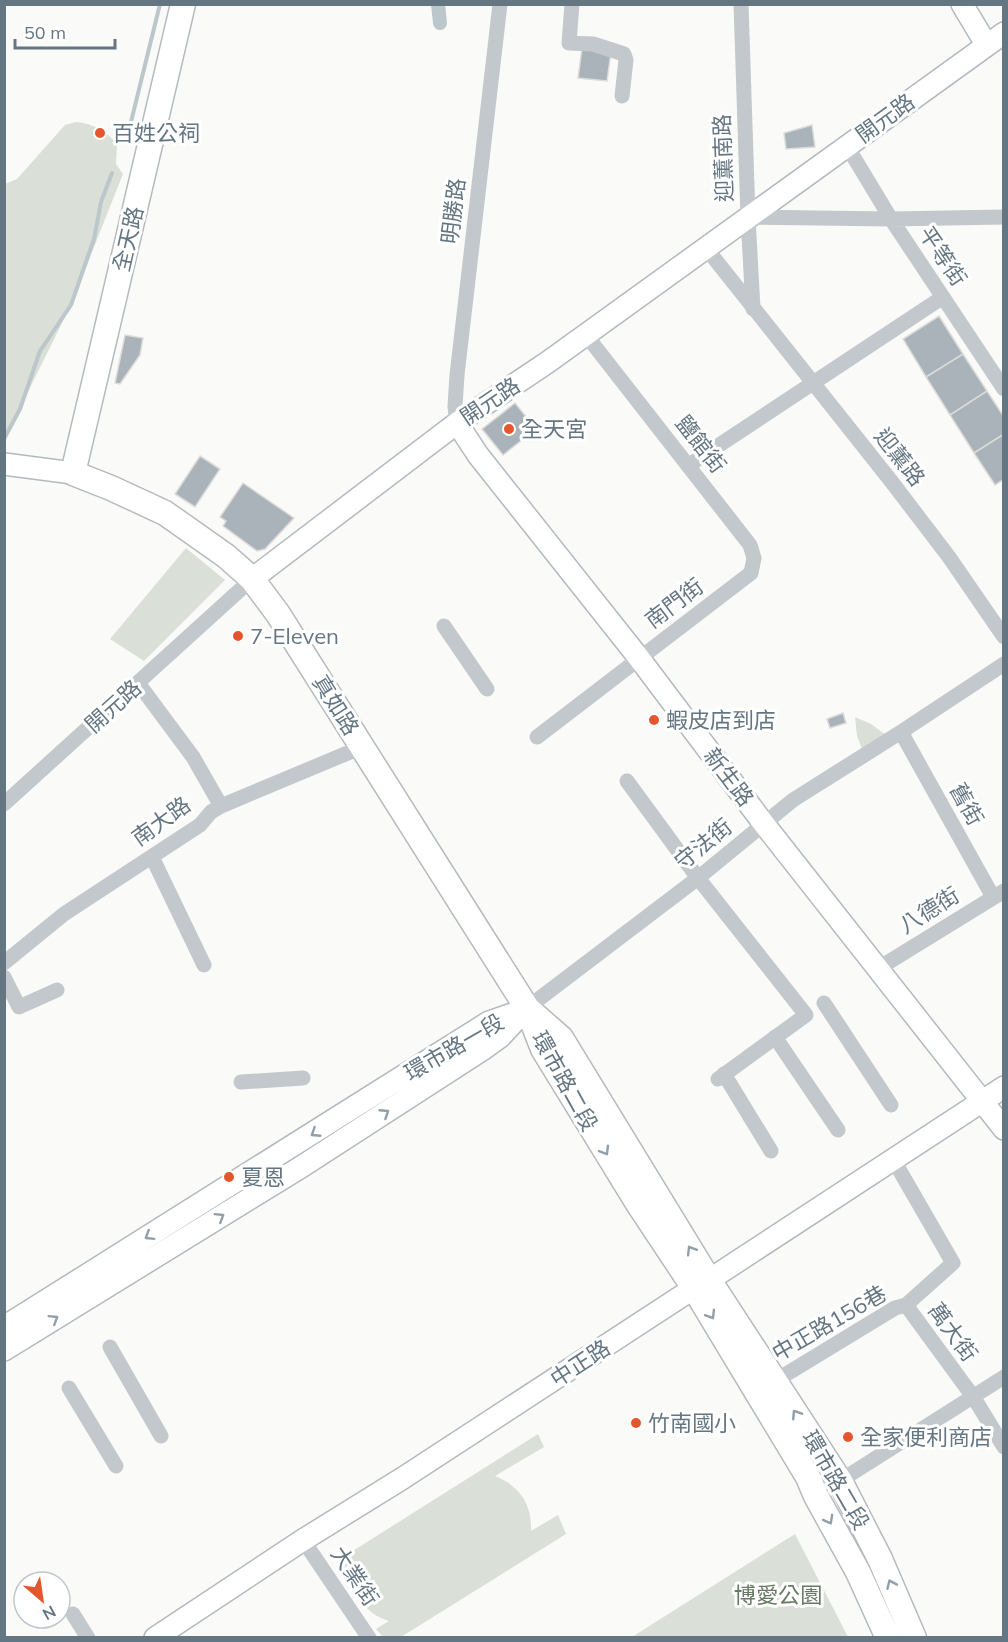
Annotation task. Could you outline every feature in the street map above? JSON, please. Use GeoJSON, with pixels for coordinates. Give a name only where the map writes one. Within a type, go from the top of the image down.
{"type":"FeatureCollection","features":[{"type":"Feature","properties":{"kind":"main road","name":"全天路"},"geometry":{"type":"LineString","coordinates":[[73,473],[183,4]]}},
{"type":"Feature","properties":{"kind":"main road"},"geometry":{"type":"LineString","coordinates":[[962,4],[986,44]]}},
{"type":"Feature","properties":{"kind":"main road","name":"開元路"},"geometry":{"type":"LineString","coordinates":[[252,579],[458,423],[586,335],[1004,33]]}},
{"type":"Feature","properties":{"kind":"main road","name":"新生路"},"geometry":{"type":"LineString","coordinates":[[458,423],[478,455],[639,658],[764,824],[1004,1129]]}},
{"type":"Feature","properties":{"kind":"main road","name":"真如路"},"geometry":{"type":"LineString","coordinates":[[4,464],[73,473],[165,513],[226,556],[252,579],[278,614],[527,1008]]}},
{"type":"Feature","properties":{"kind":"main road","name":"環市路二段"},"geometry":{"type":"LineString","coordinates":[[527,1008],[543,1049],[637,1202],[775,1381],[840,1481],[880,1559],[914,1638]]}},
{"type":"Feature","properties":{"kind":"main road","name":"環市路一段"},"geometry":{"type":"LineString","coordinates":[[4,1327],[489,1022],[527,1008]]}},
{"type":"Feature","properties":{"kind":"main road","name":"環市路一段"},"geometry":{"type":"LineString","coordinates":[[4,1350],[301,1167],[482,1050],[500,1037],[527,1008]]}},
{"type":"Feature","properties":{"kind":"main road","name":"中正路"},"geometry":{"type":"LineString","coordinates":[[155,1638],[1004,1087]]}},
{"type":"Feature","properties":{"kind":"main road","name":"環市路二段"},"geometry":{"type":"LineString","coordinates":[[702,1284],[858,1572],[888,1638]]}},
{"type":"Feature","properties":{"kind":"street","name":"明勝路"},"geometry":{"type":"LineString","coordinates":[[458,423],[454,406],[457,375],[500,4]]}},
{"type":"Feature","properties":{"kind":"street"},"geometry":{"type":"LineString","coordinates":[[572,4],[569,43],[593,44],[624,54],[626,60],[622,96]]}},
{"type":"Feature","properties":{"kind":"street","name":"迎薰南路"},"geometry":{"type":"LineString","coordinates":[[741,4],[753,309]]}},
{"type":"Feature","properties":{"kind":"street","name":"平等街"},"geometry":{"type":"LineString","coordinates":[[846,146],[891,219],[1004,389]]}},
{"type":"Feature","properties":{"kind":"street"},"geometry":{"type":"LineString","coordinates":[[748,217],[891,219],[1004,217]]}},
{"type":"Feature","properties":{"kind":"street","name":"迎薰路"},"geometry":{"type":"LineString","coordinates":[[706,248],[949,557],[1004,637]]}},
{"type":"Feature","properties":{"kind":"street"},"geometry":{"type":"LineString","coordinates":[[689,465],[943,297]]}},
{"type":"Feature","properties":{"kind":"street","name":"鹽館街"},"geometry":{"type":"LineString","coordinates":[[586,335],[750,545],[754,558],[751,573],[736,584]]}},
{"type":"Feature","properties":{"kind":"street","name":"開元路"},"geometry":{"type":"LineString","coordinates":[[4,804],[252,579]]}},
{"type":"Feature","properties":{"kind":"street","name":"南門街"},"geometry":{"type":"LineString","coordinates":[[537,737],[736,584]]}},
{"type":"Feature","properties":{"kind":"street"},"geometry":{"type":"LineString","coordinates":[[444,626],[487,689]]}},
{"type":"Feature","properties":{"kind":"street","name":"守法街"},"geometry":{"type":"LineString","coordinates":[[527,1008],[698,878],[793,800],[1004,664]]}},
{"type":"Feature","properties":{"kind":"street"},"geometry":{"type":"LineString","coordinates":[[138,683],[193,757],[221,806]]}},
{"type":"Feature","properties":{"kind":"street","name":"舊街"},"geometry":{"type":"LineString","coordinates":[[901,732],[998,894]]}},
{"type":"Feature","properties":{"kind":"street","name":"南大路"},"geometry":{"type":"LineString","coordinates":[[4,963],[64,914],[200,825],[211,812],[362,747]]}},
{"type":"Feature","properties":{"kind":"street"},"geometry":{"type":"LineString","coordinates":[[627,781],[698,878],[806,1015],[721,1076],[771,1151]]}},
{"type":"Feature","properties":{"kind":"street"},"geometry":{"type":"LineString","coordinates":[[152,857],[204,965]]}},
{"type":"Feature","properties":{"kind":"street","name":"八德街"},"geometry":{"type":"LineString","coordinates":[[879,968],[998,894]]}},
{"type":"Feature","properties":{"kind":"street"},"geometry":{"type":"LineString","coordinates":[[4,977],[19,1006],[57,990]]}},
{"type":"Feature","properties":{"kind":"street"},"geometry":{"type":"LineString","coordinates":[[824,1003],[891,1105]]}},
{"type":"Feature","properties":{"kind":"street"},"geometry":{"type":"LineString","coordinates":[[775,1037],[838,1130]]}},
{"type":"Feature","properties":{"kind":"street"},"geometry":{"type":"LineString","coordinates":[[241,1082],[303,1078]]}},
{"type":"Feature","properties":{"kind":"street","name":"中正路156巷"},"geometry":{"type":"LineString","coordinates":[[775,1381],[895,1308],[906,1305],[953,1263],[893,1159]]}},
{"type":"Feature","properties":{"kind":"street","name":"萬大街"},"geometry":{"type":"LineString","coordinates":[[906,1305],[974,1398],[1004,1447]]}},
{"type":"Feature","properties":{"kind":"street"},"geometry":{"type":"LineString","coordinates":[[110,1347],[162,1436]]}},
{"type":"Feature","properties":{"kind":"street"},"geometry":{"type":"LineString","coordinates":[[816,1496],[1004,1377]]}},
{"type":"Feature","properties":{"kind":"street"},"geometry":{"type":"LineString","coordinates":[[69,1388],[116,1466]]}},
{"type":"Feature","properties":{"kind":"street","name":"大業街"},"geometry":{"type":"LineString","coordinates":[[303,1540],[369,1638]]}},
{"type":"Feature","properties":{"kind":"street"},"geometry":{"type":"LineString","coordinates":[[73,1614],[88,1638]]}},
{"type":"Feature","properties":{"kind":"green space"},"geometry":{"type":"Polygon","coordinates":[[[76,122],[99,128],[117,144],[116,164],[123,174],[71,305],[5,438],[5,184],[17,179],[65,125],[76,122]]]}},
{"type":"Feature","properties":{"kind":"green space"},"geometry":{"type":"Polygon","coordinates":[[[186,548],[225,580],[144,661],[110,639],[186,548]]]}},
{"type":"Feature","properties":{"kind":"green space"},"geometry":{"type":"Polygon","coordinates":[[[855,717],[871,724],[886,735],[862,749],[857,736],[855,717]]]}},
{"type":"Feature","properties":{"kind":"green space"},"geometry":{"type":"Polygon","coordinates":[[[538,1434],[544,1447],[495,1476],[511,1485],[523,1497],[529,1512],[531,1531],[558,1515],[566,1534],[401,1637],[383,1637],[376,1629],[389,1621],[372,1613],[361,1600],[355,1584],[356,1566],[343,1572],[337,1561],[538,1434]]]}},
{"type":"Feature","properties":{"kind":"green space","name":"博愛公園"},"geometry":{"type":"Polygon","coordinates":[[[795,1534],[848,1637],[632,1637],[795,1534]]]}},
{"type":"Feature","properties":{"kind":"building"},"geometry":{"type":"Polygon","coordinates":[[[582,48],[611,52],[607,81],[578,78],[582,48]]]}},
{"type":"Feature","properties":{"kind":"building"},"geometry":{"type":"Polygon","coordinates":[[[812,125],[815,147],[786,149],[784,133],[812,125]]]}},
{"type":"Feature","properties":{"kind":"building"},"geometry":{"type":"Polygon","coordinates":[[[939,316],[963,354],[926,377],[903,339],[939,316]]]}},
{"type":"Feature","properties":{"kind":"building"},"geometry":{"type":"Polygon","coordinates":[[[125,335],[143,338],[140,355],[120,384],[115,383],[125,335]]]}},
{"type":"Feature","properties":{"kind":"building"},"geometry":{"type":"Polygon","coordinates":[[[963,354],[987,391],[950,415],[926,377],[963,354]]]}},
{"type":"Feature","properties":{"kind":"building"},"geometry":{"type":"Polygon","coordinates":[[[987,391],[1004,417],[1004,434],[974,453],[950,415],[987,391]]]}},
{"type":"Feature","properties":{"kind":"building","name":"全天宮"},"geometry":{"type":"Polygon","coordinates":[[[515,403],[536,429],[503,455],[482,429],[515,403]]]}},
{"type":"Feature","properties":{"kind":"building"},"geometry":{"type":"Polygon","coordinates":[[[1004,434],[1004,479],[995,485],[974,453],[1004,434]]]}},
{"type":"Feature","properties":{"kind":"building"},"geometry":{"type":"Polygon","coordinates":[[[200,456],[220,469],[195,507],[175,494],[200,456]]]}},
{"type":"Feature","properties":{"kind":"building"},"geometry":{"type":"Polygon","coordinates":[[[243,483],[294,518],[265,549],[257,551],[223,526],[226,521],[220,517],[243,483]]]}},
{"type":"Feature","properties":{"kind":"building"},"geometry":{"type":"Polygon","coordinates":[[[843,713],[846,723],[830,728],[827,719],[843,713]]]}},
{"type":"Feature","properties":{"kind":"waterway"},"geometry":{"type":"LineString","coordinates":[[129,130],[160,4]]}},
{"type":"Feature","properties":{"kind":"waterway"},"geometry":{"type":"LineString","coordinates":[[438,4],[440,23]]}},
{"type":"Feature","properties":{"kind":"waterway"},"geometry":{"type":"LineString","coordinates":[[4,439],[20,409],[40,351],[71,305],[94,239],[101,202],[112,173]]}},
{"type":"Feature","properties":{"kind":"place","name":"百姓公祠"},"geometry":{"type":"Point","coordinates":[100,133]}},
{"type":"Feature","properties":{"kind":"place","name":"全天宮"},"geometry":{"type":"Point","coordinates":[509,429]}},
{"type":"Feature","properties":{"kind":"place","name":"7-Eleven"},"geometry":{"type":"Point","coordinates":[238,636]}},
{"type":"Feature","properties":{"kind":"place","name":"蝦皮店到店"},"geometry":{"type":"Point","coordinates":[654,720]}},
{"type":"Feature","properties":{"kind":"place","name":"夏恩"},"geometry":{"type":"Point","coordinates":[229,1177]}},
{"type":"Feature","properties":{"kind":"place","name":"竹南國小"},"geometry":{"type":"Point","coordinates":[636,1423]}},
{"type":"Feature","properties":{"kind":"place","name":"全家便利商店"},"geometry":{"type":"Point","coordinates":[848,1437]}}]}
